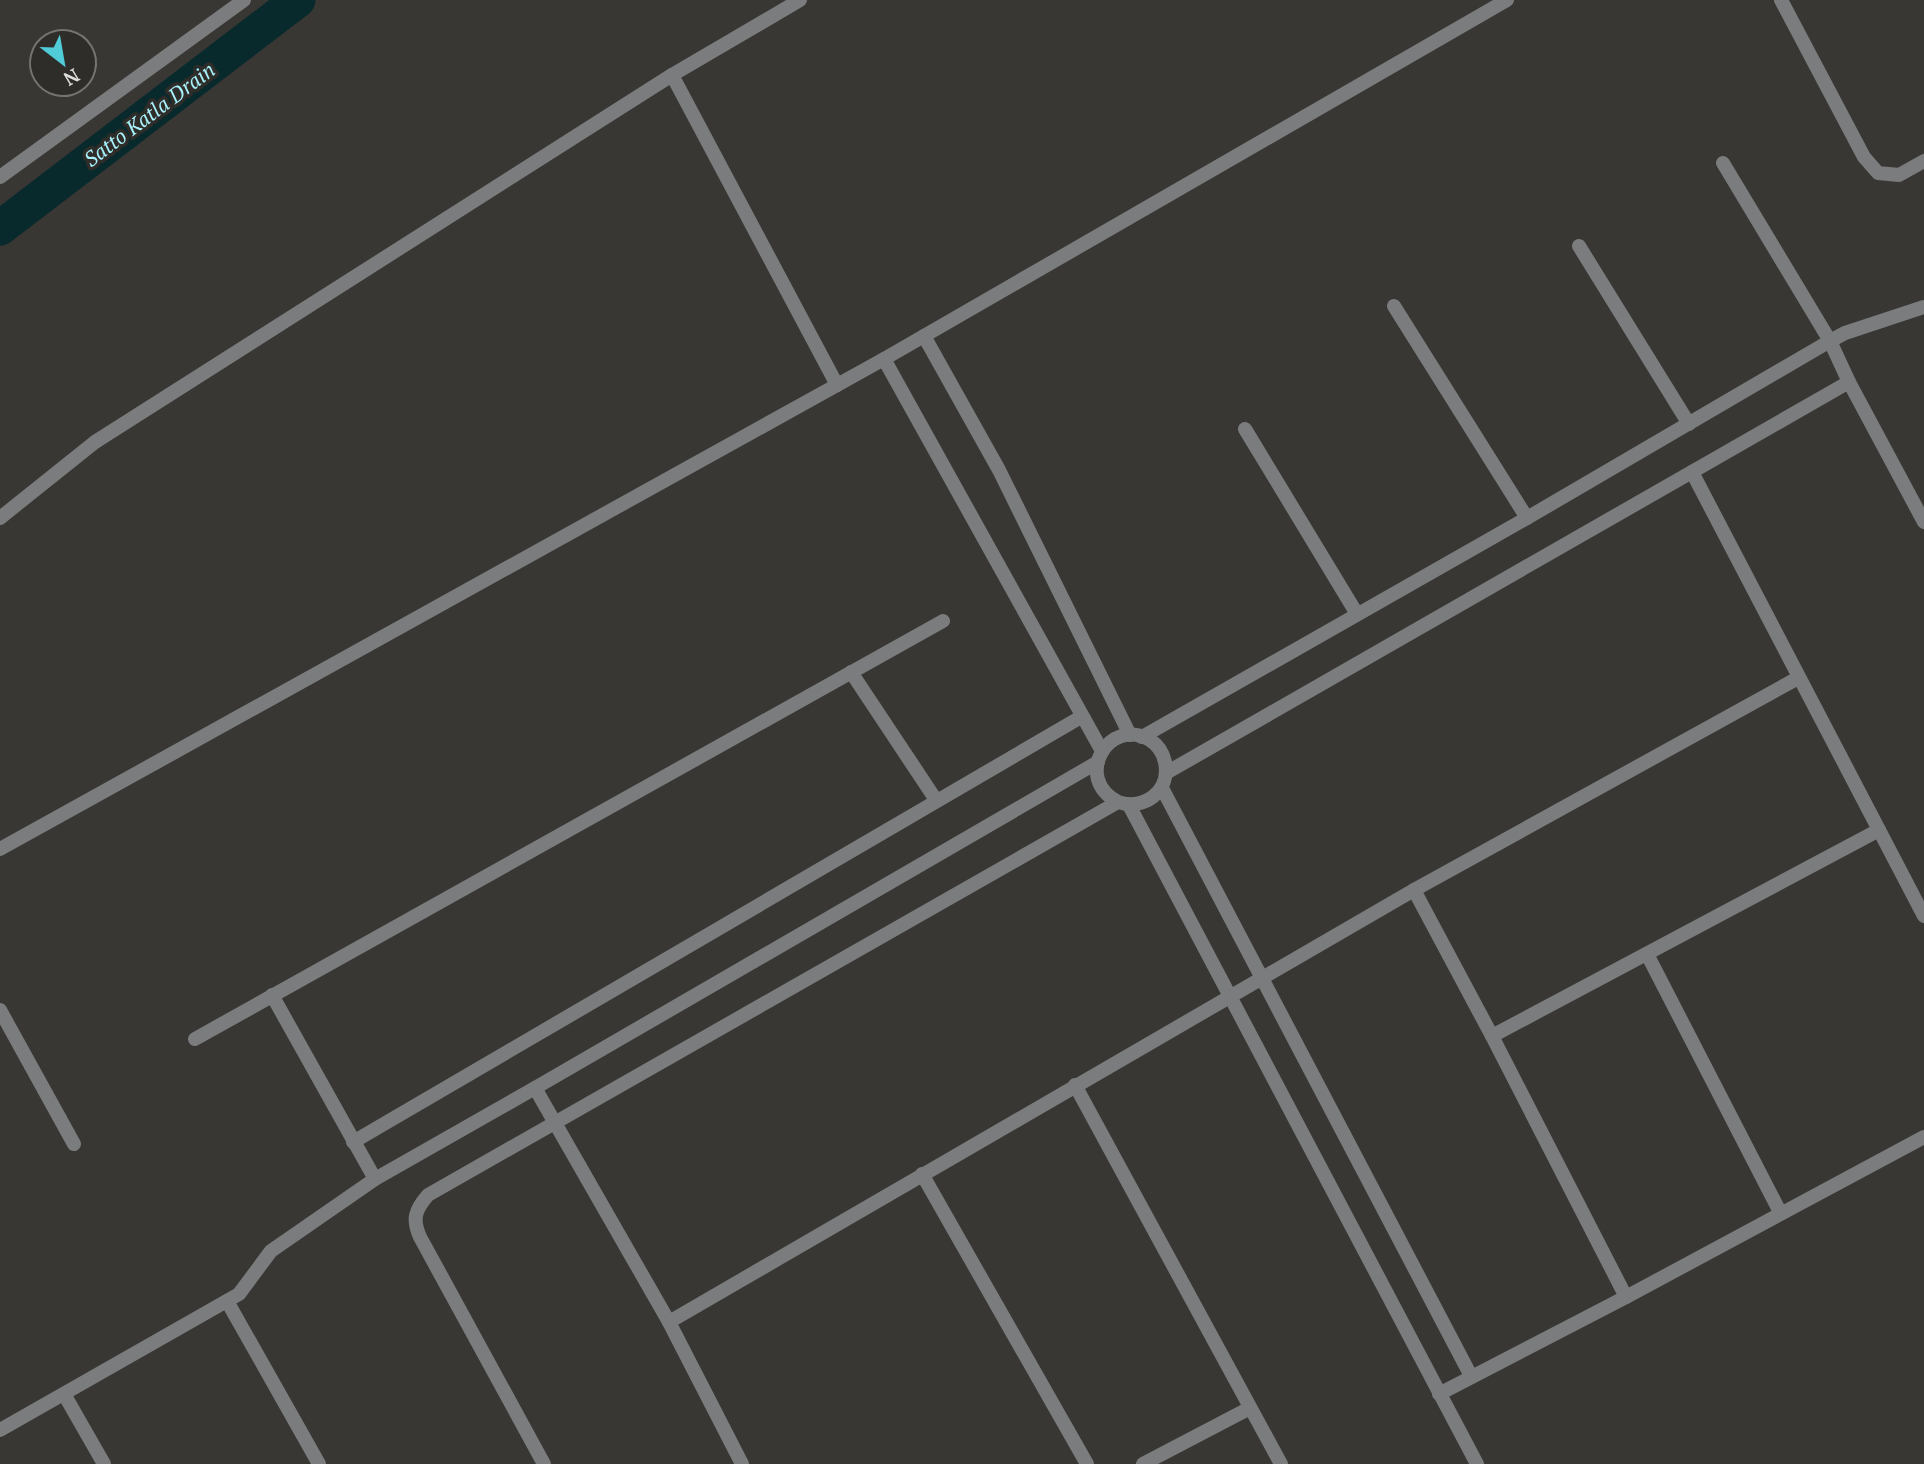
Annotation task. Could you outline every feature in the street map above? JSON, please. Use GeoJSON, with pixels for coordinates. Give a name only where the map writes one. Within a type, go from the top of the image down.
{"type":"FeatureCollection","features":[{"type":"Feature","properties":{"kind":"street"},"geometry":{"type":"LineString","coordinates":[[0,177],[244,0]]}},
{"type":"Feature","properties":{"kind":"street"},"geometry":{"type":"LineString","coordinates":[[0,518],[95,443],[672,75],[800,0]]}},
{"type":"Feature","properties":{"kind":"street"},"geometry":{"type":"LineString","coordinates":[[0,849],[884,359],[1507,0]]}},
{"type":"Feature","properties":{"kind":"street"},"geometry":{"type":"LineString","coordinates":[[1781,0],[1864,157],[1878,173],[1899,175],[1924,161]]}},
{"type":"Feature","properties":{"kind":"street"},"geometry":{"type":"LineString","coordinates":[[672,75],[837,385]]}},
{"type":"Feature","properties":{"kind":"street"},"geometry":{"type":"LineString","coordinates":[[1723,163],[1829,341],[1924,522]]}},
{"type":"Feature","properties":{"kind":"street"},"geometry":{"type":"LineString","coordinates":[[1579,246],[1689,424]]}},
{"type":"Feature","properties":{"kind":"street"},"geometry":{"type":"LineString","coordinates":[[1394,306],[1527,518]]}},
{"type":"Feature","properties":{"kind":"street"},"geometry":{"type":"LineString","coordinates":[[0,1430],[227,1301],[247,1285],[257,1267],[271,1251],[375,1179],[1100,756],[1114,740],[1136,736],[1357,614],[1829,341],[1924,307]]}},
{"type":"Feature","properties":{"kind":"street"},"geometry":{"type":"LineString","coordinates":[[924,336],[999,471],[1136,736],[1156,744],[1161,751],[1164,758],[1164,780],[1263,978],[1471,1376]]}},
{"type":"Feature","properties":{"kind":"street"},"geometry":{"type":"LineString","coordinates":[[884,359],[1081,717],[1100,756],[1097,778],[1100,786],[1110,798],[1136,805],[1151,799],[1164,780],[1849,382]]}},
{"type":"Feature","properties":{"kind":"street"},"geometry":{"type":"LineString","coordinates":[[1245,429],[1357,614]]}},
{"type":"Feature","properties":{"kind":"street"},"geometry":{"type":"LineString","coordinates":[[1692,472],[1924,916]]}},
{"type":"Feature","properties":{"kind":"street"},"geometry":{"type":"LineString","coordinates":[[195,1039],[943,621]]}},
{"type":"Feature","properties":{"kind":"street"},"geometry":{"type":"LineString","coordinates":[[851,672],[936,800]]}},
{"type":"Feature","properties":{"kind":"street"},"geometry":{"type":"LineString","coordinates":[[668,1322],[1414,890],[1798,678]]}},
{"type":"Feature","properties":{"kind":"street"},"geometry":{"type":"LineString","coordinates":[[354,1142],[1081,717]]}},
{"type":"Feature","properties":{"kind":"street"},"geometry":{"type":"LineString","coordinates":[[1123,803],[1230,996],[1477,1464]]}},
{"type":"Feature","properties":{"kind":"street"},"geometry":{"type":"LineString","coordinates":[[544,1464],[415,1225],[419,1206],[428,1195],[1123,803]]}},
{"type":"Feature","properties":{"kind":"street"},"geometry":{"type":"LineString","coordinates":[[1492,1036],[1879,830]]}},
{"type":"Feature","properties":{"kind":"street"},"geometry":{"type":"LineString","coordinates":[[1414,890],[1626,1297]]}},
{"type":"Feature","properties":{"kind":"street"},"geometry":{"type":"LineString","coordinates":[[1647,954],[1780,1212]]}},
{"type":"Feature","properties":{"kind":"street"},"geometry":{"type":"LineString","coordinates":[[272,995],[375,1179]]}},
{"type":"Feature","properties":{"kind":"street"},"geometry":{"type":"LineString","coordinates":[[0,1010],[74,1144]]}},
{"type":"Feature","properties":{"kind":"street"},"geometry":{"type":"LineString","coordinates":[[1075,1085],[1281,1464]]}},
{"type":"Feature","properties":{"kind":"street"},"geometry":{"type":"LineString","coordinates":[[535,1088],[668,1322],[742,1464]]}},
{"type":"Feature","properties":{"kind":"street"},"geometry":{"type":"LineString","coordinates":[[1438,1394],[1626,1297],[1924,1137]]}},
{"type":"Feature","properties":{"kind":"street"},"geometry":{"type":"LineString","coordinates":[[922,1174],[1087,1464]]}},
{"type":"Feature","properties":{"kind":"street"},"geometry":{"type":"LineString","coordinates":[[227,1301],[319,1464]]}},
{"type":"Feature","properties":{"kind":"street"},"geometry":{"type":"LineString","coordinates":[[64,1394],[104,1464]]}},
{"type":"Feature","properties":{"kind":"street"},"geometry":{"type":"LineString","coordinates":[[1143,1464],[1250,1408]]}},
{"type":"Feature","properties":{"kind":"waterway","name":"Satto Katla Drain"},"geometry":{"type":"LineString","coordinates":[[0,228],[298,0]]}}]}
